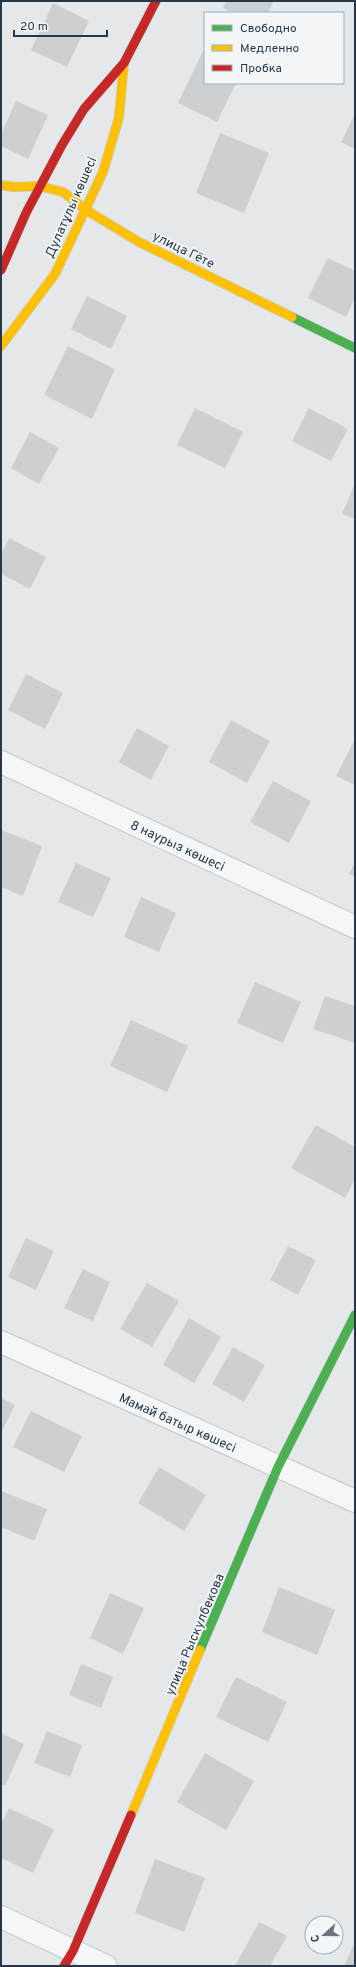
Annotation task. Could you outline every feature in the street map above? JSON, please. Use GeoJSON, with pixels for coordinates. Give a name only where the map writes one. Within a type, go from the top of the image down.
{"type":"FeatureCollection","features":[{"type":"Feature","properties":{"kind":"street","name":"Дулатұлы көшесі"},"geometry":{"type":"LineString","coordinates":[[1,270],[39,186],[84,109],[124,63],[156,1]]}},
{"type":"Feature","properties":{"kind":"street","name":"Дулатұлы көшесі"},"geometry":{"type":"LineString","coordinates":[[1,346],[54,274],[86,210],[102,172],[119,117],[124,63]]}},
{"type":"Feature","properties":{"kind":"street","name":"улица Гёте"},"geometry":{"type":"LineString","coordinates":[[1,185],[14,187],[39,186],[64,192],[86,210],[139,242],[355,348]]}},
{"type":"Feature","properties":{"kind":"street","name":"8 наурыз көшесі"},"geometry":{"type":"LineString","coordinates":[[1,762],[355,927]]}},
{"type":"Feature","properties":{"kind":"street","name":"улица Рыскулбекова"},"geometry":{"type":"LineString","coordinates":[[68,1958],[278,1467],[355,1315]]}},
{"type":"Feature","properties":{"kind":"street","name":"Мамай батыр көшесі"},"geometry":{"type":"LineString","coordinates":[[1,1342],[355,1501]]}},
{"type":"Feature","properties":{"kind":"street"},"geometry":{"type":"LineString","coordinates":[[1,1917],[68,1958],[106,1966]]}},
{"type":"Feature","properties":{"kind":"building"},"geometry":{"type":"Polygon","coordinates":[[[226,1],[274,1],[268,12],[230,12],[223,8],[226,1]]]}},
{"type":"Feature","properties":{"kind":"building"},"geometry":{"type":"Polygon","coordinates":[[[53,3],[89,21],[67,67],[31,50],[53,3]]]}},
{"type":"Feature","properties":{"kind":"building"},"geometry":{"type":"Polygon","coordinates":[[[204,49],[204,84],[236,84],[217,122],[178,103],[204,49]]]}},
{"type":"Feature","properties":{"kind":"building"},"geometry":{"type":"Polygon","coordinates":[[[16,101],[48,115],[28,159],[1,146],[1,134],[16,101]]]}},
{"type":"Feature","properties":{"kind":"building"},"geometry":{"type":"Polygon","coordinates":[[[355,114],[355,149],[341,142],[355,114]]]}},
{"type":"Feature","properties":{"kind":"building"},"geometry":{"type":"Polygon","coordinates":[[[220,133],[269,153],[244,213],[196,193],[220,133]]]}},
{"type":"Feature","properties":{"kind":"building"},"geometry":{"type":"Polygon","coordinates":[[[328,258],[355,271],[355,298],[346,317],[308,298],[328,258]]]}},
{"type":"Feature","properties":{"kind":"building"},"geometry":{"type":"Polygon","coordinates":[[[87,296],[127,316],[111,349],[71,329],[87,296]]]}},
{"type":"Feature","properties":{"kind":"building"},"geometry":{"type":"Polygon","coordinates":[[[68,346],[115,369],[92,419],[44,395],[68,346]]]}},
{"type":"Feature","properties":{"kind":"building"},"geometry":{"type":"Polygon","coordinates":[[[195,408],[243,432],[225,468],[177,445],[195,408]]]}},
{"type":"Feature","properties":{"kind":"building"},"geometry":{"type":"Polygon","coordinates":[[[309,408],[348,429],[331,461],[292,441],[309,408]]]}},
{"type":"Feature","properties":{"kind":"building"},"geometry":{"type":"Polygon","coordinates":[[[30,432],[59,448],[39,484],[11,468],[30,432]]]}},
{"type":"Feature","properties":{"kind":"building"},"geometry":{"type":"Polygon","coordinates":[[[355,483],[355,519],[342,514],[355,483]]]}},
{"type":"Feature","properties":{"kind":"building"},"geometry":{"type":"Polygon","coordinates":[[[9,538],[46,557],[30,589],[1,574],[1,554],[9,538]]]}},
{"type":"Feature","properties":{"kind":"building"},"geometry":{"type":"Polygon","coordinates":[[[26,674],[63,693],[45,729],[8,710],[26,674]]]}},
{"type":"Feature","properties":{"kind":"building"},"geometry":{"type":"Polygon","coordinates":[[[231,720],[270,741],[247,783],[209,762],[231,720]]]}},
{"type":"Feature","properties":{"kind":"building"},"geometry":{"type":"Polygon","coordinates":[[[137,728],[169,746],[151,780],[119,762],[137,728]]]}},
{"type":"Feature","properties":{"kind":"building"},"geometry":{"type":"Polygon","coordinates":[[[355,739],[355,785],[336,776],[355,739]]]}},
{"type":"Feature","properties":{"kind":"building"},"geometry":{"type":"Polygon","coordinates":[[[273,781],[311,801],[289,843],[250,822],[273,781]]]}},
{"type":"Feature","properties":{"kind":"building"},"geometry":{"type":"Polygon","coordinates":[[[1,830],[42,846],[23,896],[1,887],[1,830]]]}},
{"type":"Feature","properties":{"kind":"building"},"geometry":{"type":"Polygon","coordinates":[[[355,862],[355,877],[349,874],[355,862]]]}},
{"type":"Feature","properties":{"kind":"building"},"geometry":{"type":"Polygon","coordinates":[[[76,863],[111,878],[93,917],[58,902],[76,863]]]}},
{"type":"Feature","properties":{"kind":"building"},"geometry":{"type":"Polygon","coordinates":[[[141,897],[176,913],[159,952],[124,937],[141,897]]]}},
{"type":"Feature","properties":{"kind":"building"},"geometry":{"type":"Polygon","coordinates":[[[255,982],[301,1002],[283,1043],[237,1023],[255,982]]]}},
{"type":"Feature","properties":{"kind":"building"},"geometry":{"type":"Polygon","coordinates":[[[325,996],[355,1006],[355,1043],[313,1029],[325,996]]]}},
{"type":"Feature","properties":{"kind":"building"},"geometry":{"type":"Polygon","coordinates":[[[131,1020],[188,1046],[167,1092],[110,1066],[131,1020]]]}},
{"type":"Feature","properties":{"kind":"building"},"geometry":{"type":"Polygon","coordinates":[[[316,1125],[355,1147],[355,1179],[345,1198],[291,1168],[316,1125]]]}},
{"type":"Feature","properties":{"kind":"building"},"geometry":{"type":"Polygon","coordinates":[[[26,1238],[54,1251],[36,1290],[8,1277],[26,1238]]]}},
{"type":"Feature","properties":{"kind":"building"},"geometry":{"type":"Polygon","coordinates":[[[288,1246],[316,1260],[298,1295],[270,1280],[288,1246]]]}},
{"type":"Feature","properties":{"kind":"building"},"geometry":{"type":"Polygon","coordinates":[[[83,1269],[110,1282],[93,1321],[64,1308],[83,1269]]]}},
{"type":"Feature","properties":{"kind":"building"},"geometry":{"type":"Polygon","coordinates":[[[147,1283],[179,1301],[152,1347],[120,1329],[147,1283]]]}},
{"type":"Feature","properties":{"kind":"building"},"geometry":{"type":"Polygon","coordinates":[[[189,1318],[221,1337],[194,1383],[163,1365],[189,1318]]]}},
{"type":"Feature","properties":{"kind":"building"},"geometry":{"type":"Polygon","coordinates":[[[233,1347],[265,1365],[244,1402],[212,1384],[233,1347]]]}},
{"type":"Feature","properties":{"kind":"building"},"geometry":{"type":"Polygon","coordinates":[[[1,1398],[15,1405],[1,1433],[1,1398]]]}},
{"type":"Feature","properties":{"kind":"building"},"geometry":{"type":"Polygon","coordinates":[[[31,1411],[82,1436],[64,1472],[13,1447],[31,1411]]]}},
{"type":"Feature","properties":{"kind":"building"},"geometry":{"type":"Polygon","coordinates":[[[159,1467],[206,1495],[184,1531],[138,1503],[159,1467]]]}},
{"type":"Feature","properties":{"kind":"building"},"geometry":{"type":"Polygon","coordinates":[[[1,1491],[47,1509],[34,1541],[1,1527],[1,1491]]]}},
{"type":"Feature","properties":{"kind":"building"},"geometry":{"type":"Polygon","coordinates":[[[279,1587],[335,1610],[317,1655],[262,1632],[279,1587]]]}},
{"type":"Feature","properties":{"kind":"building"},"geometry":{"type":"Polygon","coordinates":[[[110,1593],[144,1608],[123,1654],[90,1638],[110,1593]]]}},
{"type":"Feature","properties":{"kind":"building"},"geometry":{"type":"Polygon","coordinates":[[[81,1664],[113,1677],[101,1708],[69,1695],[81,1664]]]}},
{"type":"Feature","properties":{"kind":"building"},"geometry":{"type":"Polygon","coordinates":[[[236,1677],[287,1702],[268,1742],[216,1717],[236,1677]]]}},
{"type":"Feature","properties":{"kind":"building"},"geometry":{"type":"Polygon","coordinates":[[[47,1731],[82,1745],[70,1777],[34,1763],[47,1731]]]}},
{"type":"Feature","properties":{"kind":"building"},"geometry":{"type":"Polygon","coordinates":[[[1,1733],[24,1744],[5,1786],[1,1784],[1,1733]]]}},
{"type":"Feature","properties":{"kind":"building"},"geometry":{"type":"Polygon","coordinates":[[[205,1753],[254,1781],[226,1830],[177,1802],[205,1753]]]}},
{"type":"Feature","properties":{"kind":"building"},"geometry":{"type":"Polygon","coordinates":[[[9,1808],[54,1829],[33,1873],[1,1858],[1,1824],[9,1808]]]}},
{"type":"Feature","properties":{"kind":"building"},"geometry":{"type":"Polygon","coordinates":[[[155,1859],[205,1878],[184,1932],[135,1913],[155,1859]]]}},
{"type":"Feature","properties":{"kind":"building"},"geometry":{"type":"Polygon","coordinates":[[[259,1922],[287,1936],[270,1966],[235,1966],[259,1922]]]}},
{"type":"Feature","properties":{"kind":"building"},"geometry":{"type":"Polygon","coordinates":[[[355,1942],[355,1966],[344,1966],[355,1942]]]}},
{"type":"Feature","properties":{"kind":"traffic: fast"},"geometry":{"type":"LineString","coordinates":[[292,317],[355,348]]}},
{"type":"Feature","properties":{"kind":"traffic: fast"},"geometry":{"type":"LineString","coordinates":[[200,1650],[278,1467],[355,1315]]}},
{"type":"Feature","properties":{"kind":"traffic: slow"},"geometry":{"type":"LineString","coordinates":[[1,346],[55,274],[103,172],[119,117],[124,63]]}},
{"type":"Feature","properties":{"kind":"traffic: slow"},"geometry":{"type":"LineString","coordinates":[[1,185],[14,187],[39,186],[63,192],[86,210],[139,242],[292,317]]}},
{"type":"Feature","properties":{"kind":"traffic: slow"},"geometry":{"type":"LineString","coordinates":[[131,1815],[200,1650]]}},
{"type":"Feature","properties":{"kind":"traffic: jam"},"geometry":{"type":"LineString","coordinates":[[1,270],[26,213],[62,145],[84,109],[124,63],[156,1]]}},
{"type":"Feature","properties":{"kind":"traffic: jam"},"geometry":{"type":"LineString","coordinates":[[64,1966],[73,1951],[131,1815]]}}]}
